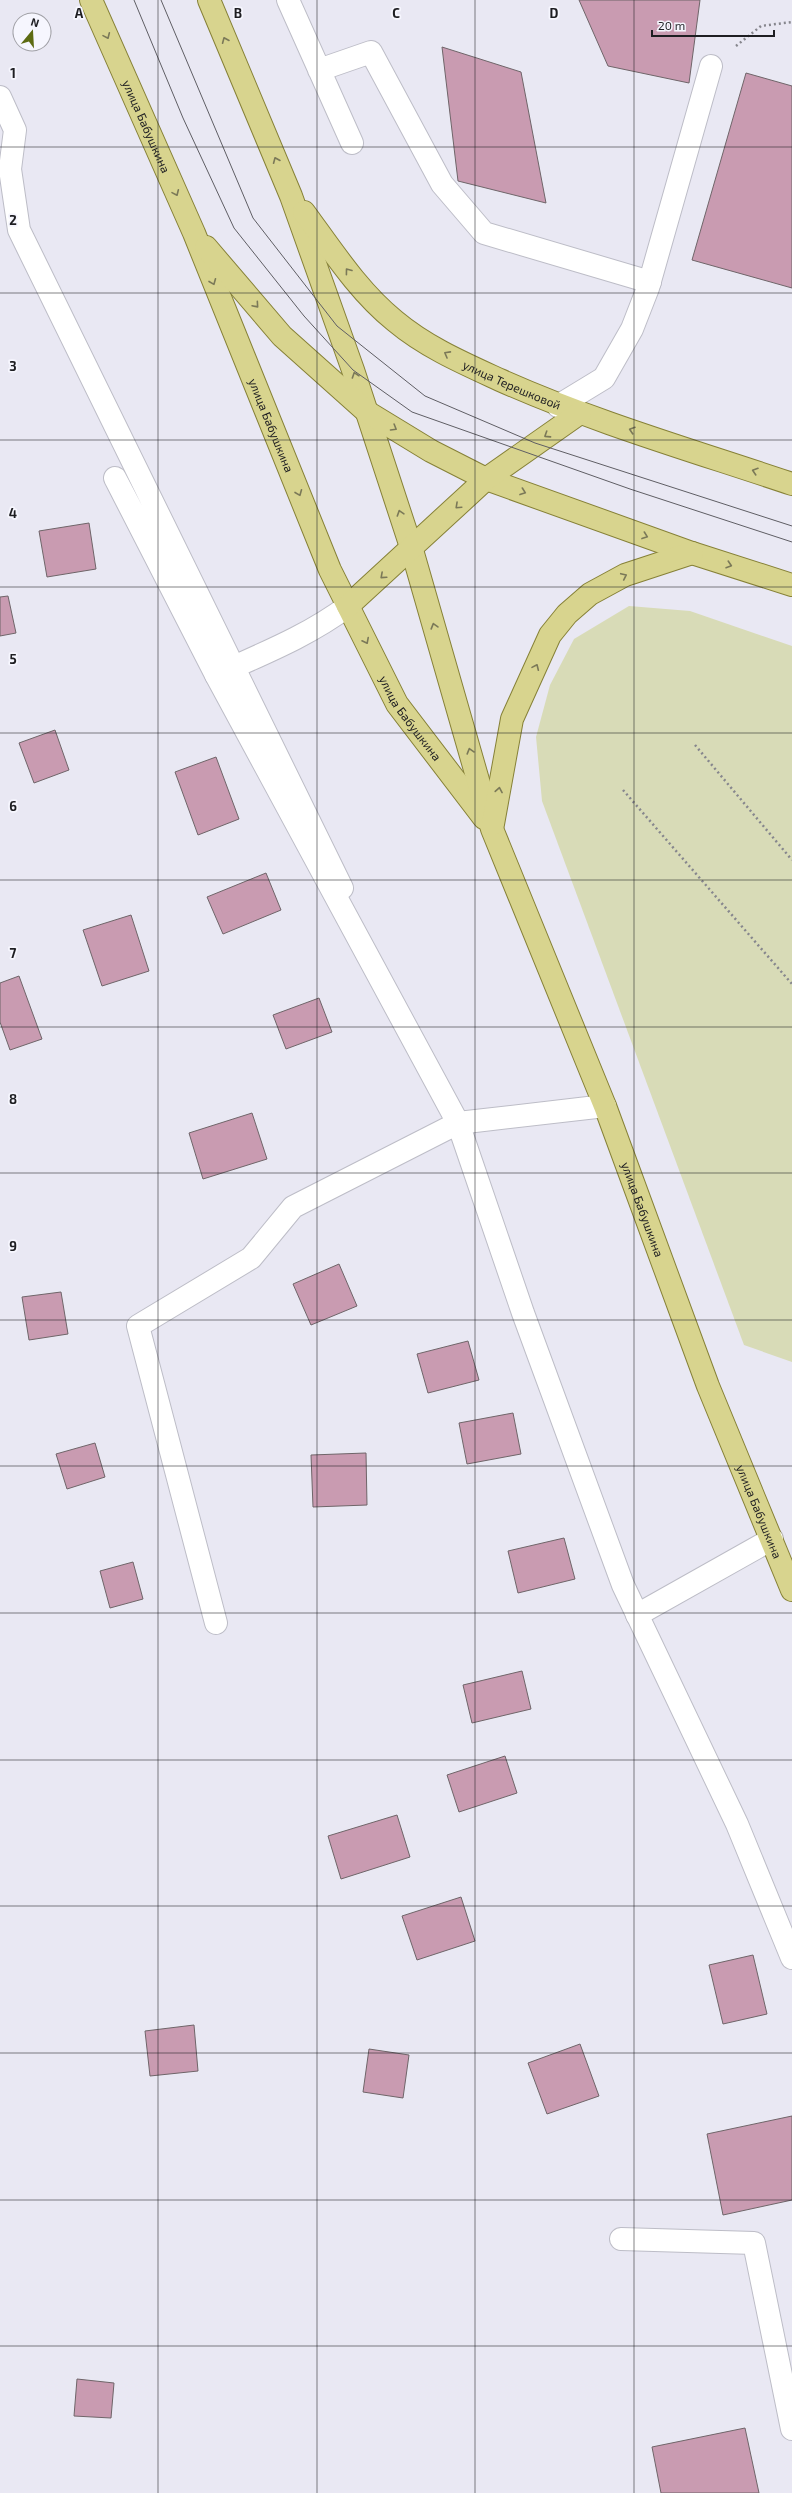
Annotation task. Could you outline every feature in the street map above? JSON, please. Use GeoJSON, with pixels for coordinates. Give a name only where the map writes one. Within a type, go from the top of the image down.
{"type":"FeatureCollection","features":[{"type":"Feature","properties":{"kind":"main road","name":"улица Бабушкина"},"geometry":{"type":"LineString","coordinates":[[91,0],[194,233],[330,570],[397,704],[492,829]]}},
{"type":"Feature","properties":{"kind":"main road","name":"улица Бабушкина"},"geometry":{"type":"LineString","coordinates":[[209,0],[291,196],[367,412],[412,550],[492,829],[605,1106],[708,1386],[792,1590]]}},
{"type":"Feature","properties":{"kind":"main road","name":"улица Терешковой"},"geometry":{"type":"LineString","coordinates":[[291,196],[356,282],[394,320],[418,338],[459,361],[558,406],[792,484]]}},
{"type":"Feature","properties":{"kind":"main road"},"geometry":{"type":"LineString","coordinates":[[194,233],[282,336],[367,412],[431,451],[486,479],[692,553],[792,585]]}},
{"type":"Feature","properties":{"kind":"main road"},"geometry":{"type":"LineString","coordinates":[[348,606],[412,550],[486,479],[580,413]]}},
{"type":"Feature","properties":{"kind":"main road"},"geometry":{"type":"LineString","coordinates":[[492,829],[512,720],[550,635],[567,614],[590,594],[625,575],[692,553]]}},
{"type":"Feature","properties":{"kind":"street"},"geometry":{"type":"LineString","coordinates":[[288,0],[352,143]]}},
{"type":"Feature","properties":{"kind":"street"},"geometry":{"type":"LineString","coordinates":[[319,70],[371,52],[442,184],[484,233],[650,282]]}},
{"type":"Feature","properties":{"kind":"street"},"geometry":{"type":"LineString","coordinates":[[558,406],[604,378],[632,329],[650,282],[711,66]]}},
{"type":"Feature","properties":{"kind":"street"},"geometry":{"type":"LineString","coordinates":[[0,97],[15,130],[10,170],[19,230],[458,1123],[523,1313],[623,1585],[737,1824],[792,1958]]}},
{"type":"Feature","properties":{"kind":"street"},"geometry":{"type":"LineString","coordinates":[[115,478],[458,1123],[216,675],[115,478]]}},
{"type":"Feature","properties":{"kind":"street"},"geometry":{"type":"LineString","coordinates":[[216,675],[298,638],[326,622],[348,606]]}},
{"type":"Feature","properties":{"kind":"street"},"geometry":{"type":"LineString","coordinates":[[216,1623],[138,1326],[250,1258],[293,1207],[458,1123],[605,1106]]}},
{"type":"Feature","properties":{"kind":"street"},"geometry":{"type":"LineString","coordinates":[[637,1615],[772,1540]]}},
{"type":"Feature","properties":{"kind":"street"},"geometry":{"type":"LineString","coordinates":[[621,2238],[754,2243],[792,2429]]}},
{"type":"Feature","properties":{"kind":"path"},"geometry":{"type":"LineString","coordinates":[[711,66],[761,26],[792,22]]}},
{"type":"Feature","properties":{"kind":"path"},"geometry":{"type":"LineString","coordinates":[[695,745],[792,860]]}},
{"type":"Feature","properties":{"kind":"path"},"geometry":{"type":"LineString","coordinates":[[623,790],[792,984]]}},
{"type":"Feature","properties":{"kind":"green space"},"geometry":{"type":"Polygon","coordinates":[[[629,606],[690,611],[792,646],[792,1362],[744,1345],[542,801],[536,737],[550,685],[574,639],[629,606]]]}},
{"type":"Feature","properties":{"kind":"building"},"geometry":{"type":"Polygon","coordinates":[[[579,0],[700,0],[689,83],[608,66],[579,0]]]}},
{"type":"Feature","properties":{"kind":"building"},"geometry":{"type":"Polygon","coordinates":[[[442,47],[521,72],[546,203],[458,181],[442,47]]]}},
{"type":"Feature","properties":{"kind":"building"},"geometry":{"type":"Polygon","coordinates":[[[746,73],[792,86],[792,288],[692,260],[746,73]]]}},
{"type":"Feature","properties":{"kind":"building"},"geometry":{"type":"Polygon","coordinates":[[[89,523],[96,569],[47,577],[39,531],[89,523]]]}},
{"type":"Feature","properties":{"kind":"building"},"geometry":{"type":"Polygon","coordinates":[[[8,596],[16,633],[0,636],[0,597],[8,596]]]}},
{"type":"Feature","properties":{"kind":"building"},"geometry":{"type":"Polygon","coordinates":[[[55,730],[69,770],[34,783],[19,743],[55,730]]]}},
{"type":"Feature","properties":{"kind":"building"},"geometry":{"type":"Polygon","coordinates":[[[216,757],[239,819],[198,835],[175,772],[216,757]]]}},
{"type":"Feature","properties":{"kind":"building"},"geometry":{"type":"Polygon","coordinates":[[[266,873],[281,910],[223,934],[207,897],[266,873]]]}},
{"type":"Feature","properties":{"kind":"building"},"geometry":{"type":"Polygon","coordinates":[[[131,915],[149,971],[102,986],[83,930],[131,915]]]}},
{"type":"Feature","properties":{"kind":"building"},"geometry":{"type":"Polygon","coordinates":[[[19,976],[42,1039],[10,1050],[0,1022],[0,983],[19,976]]]}},
{"type":"Feature","properties":{"kind":"building"},"geometry":{"type":"Polygon","coordinates":[[[319,998],[332,1032],[286,1049],[273,1015],[319,998]]]}},
{"type":"Feature","properties":{"kind":"building"},"geometry":{"type":"Polygon","coordinates":[[[252,1113],[267,1159],[203,1179],[189,1133],[252,1113]]]}},
{"type":"Feature","properties":{"kind":"building"},"geometry":{"type":"Polygon","coordinates":[[[339,1264],[357,1306],[311,1325],[293,1284],[339,1264]]]}},
{"type":"Feature","properties":{"kind":"building"},"geometry":{"type":"Polygon","coordinates":[[[61,1292],[68,1334],[29,1340],[22,1297],[61,1292]]]}},
{"type":"Feature","properties":{"kind":"building"},"geometry":{"type":"Polygon","coordinates":[[[468,1341],[479,1380],[428,1393],[417,1354],[468,1341]]]}},
{"type":"Feature","properties":{"kind":"building"},"geometry":{"type":"Polygon","coordinates":[[[513,1413],[521,1454],[467,1464],[459,1423],[513,1413]]]}},
{"type":"Feature","properties":{"kind":"building"},"geometry":{"type":"Polygon","coordinates":[[[95,1443],[105,1477],[67,1489],[56,1454],[95,1443]]]}},
{"type":"Feature","properties":{"kind":"building"},"geometry":{"type":"Polygon","coordinates":[[[366,1453],[367,1505],[313,1507],[311,1455],[366,1453]]]}},
{"type":"Feature","properties":{"kind":"building"},"geometry":{"type":"Polygon","coordinates":[[[564,1538],[575,1579],[518,1593],[508,1551],[564,1538]]]}},
{"type":"Feature","properties":{"kind":"building"},"geometry":{"type":"Polygon","coordinates":[[[133,1562],[143,1599],[110,1608],[100,1571],[133,1562]]]}},
{"type":"Feature","properties":{"kind":"building"},"geometry":{"type":"Polygon","coordinates":[[[522,1671],[531,1709],[472,1723],[463,1685],[522,1671]]]}},
{"type":"Feature","properties":{"kind":"building"},"geometry":{"type":"Polygon","coordinates":[[[505,1756],[517,1793],[459,1812],[447,1775],[505,1756]]]}},
{"type":"Feature","properties":{"kind":"building"},"geometry":{"type":"Polygon","coordinates":[[[397,1815],[410,1857],[341,1879],[328,1836],[397,1815]]]}},
{"type":"Feature","properties":{"kind":"building"},"geometry":{"type":"Polygon","coordinates":[[[461,1897],[475,1941],[417,1960],[402,1916],[461,1897]]]}},
{"type":"Feature","properties":{"kind":"building"},"geometry":{"type":"Polygon","coordinates":[[[753,1955],[767,2014],[723,2024],[709,1965],[753,1955]]]}},
{"type":"Feature","properties":{"kind":"building"},"geometry":{"type":"Polygon","coordinates":[[[194,2025],[198,2071],[150,2076],[145,2031],[194,2025]]]}},
{"type":"Feature","properties":{"kind":"building"},"geometry":{"type":"Polygon","coordinates":[[[580,2044],[599,2096],[547,2114],[528,2063],[580,2044]]]}},
{"type":"Feature","properties":{"kind":"building"},"geometry":{"type":"Polygon","coordinates":[[[369,2049],[409,2055],[403,2098],[363,2092],[369,2049]]]}},
{"type":"Feature","properties":{"kind":"building"},"geometry":{"type":"Polygon","coordinates":[[[792,2116],[792,2200],[723,2215],[707,2134],[792,2116]]]}},
{"type":"Feature","properties":{"kind":"building"},"geometry":{"type":"Polygon","coordinates":[[[77,2379],[114,2383],[111,2418],[74,2416],[77,2379]]]}},
{"type":"Feature","properties":{"kind":"building"},"geometry":{"type":"Polygon","coordinates":[[[745,2428],[759,2493],[661,2493],[652,2447],[745,2428]]]}},
{"type":"Feature","properties":{"kind":"tram line"},"geometry":{"type":"LineString","coordinates":[[134,0],[183,118],[234,228],[304,316],[353,370],[412,412],[630,489],[792,542]]}},
{"type":"Feature","properties":{"kind":"tram line"},"geometry":{"type":"LineString","coordinates":[[161,0],[253,218],[337,326],[425,396],[535,443],[792,526]]}}]}
